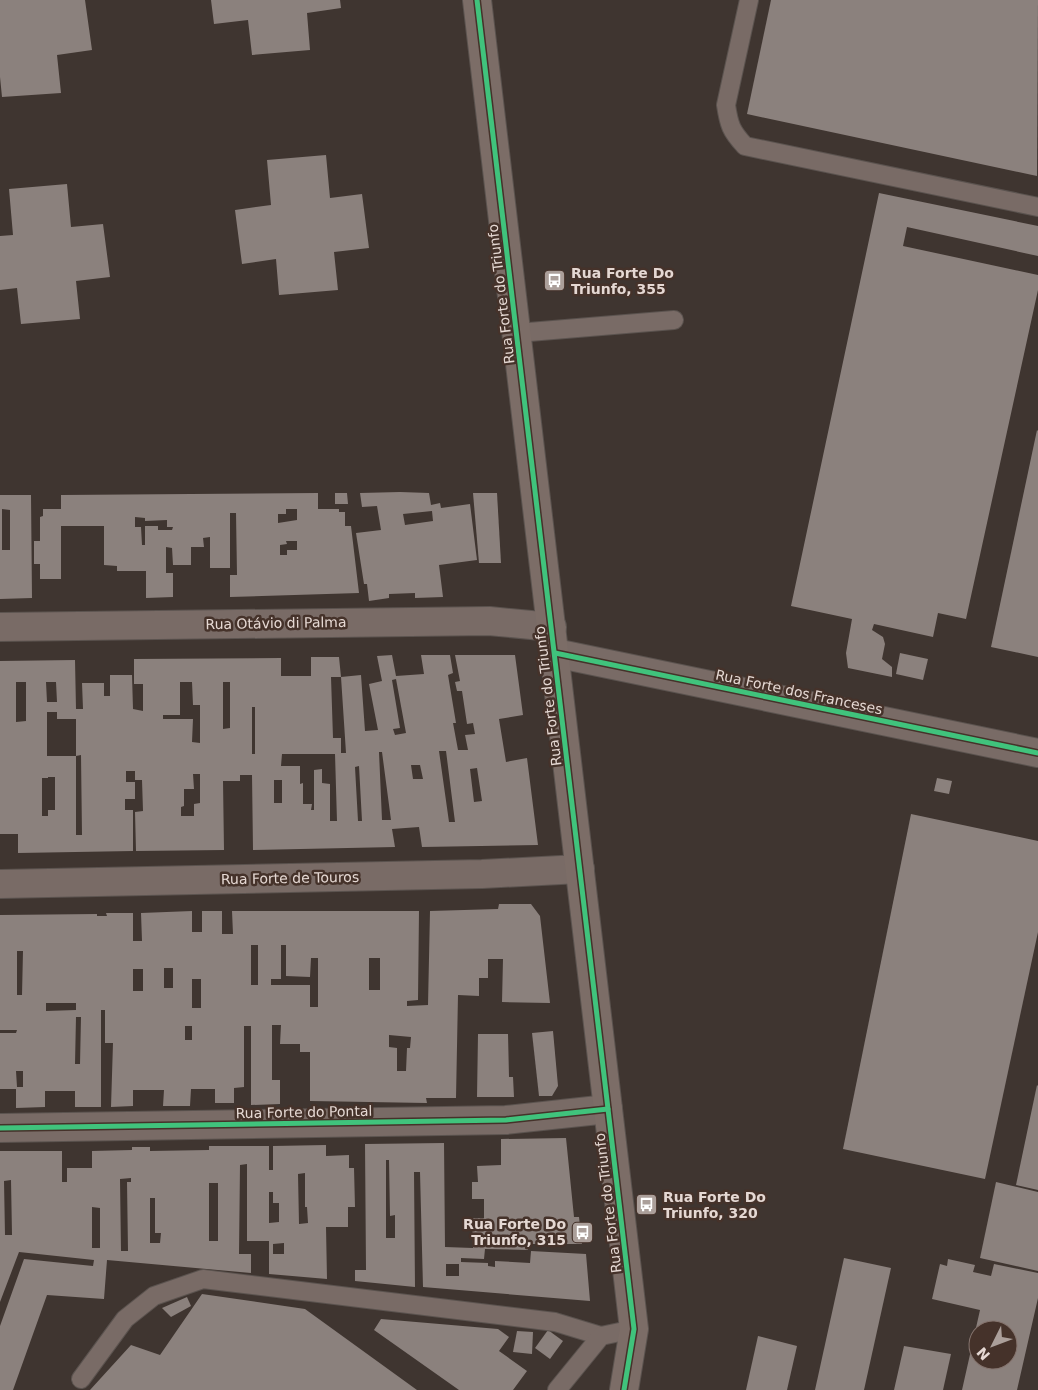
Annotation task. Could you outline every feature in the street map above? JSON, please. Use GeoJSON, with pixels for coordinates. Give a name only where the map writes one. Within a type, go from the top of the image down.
{"type":"FeatureCollection","features":[{"type":"Feature","properties":{"kind":"street","name":"Rua Forte do Triunfo"},"geometry":{"type":"LineString","coordinates":[[477,0],[634,1329],[624,1390]]}},
{"type":"Feature","properties":{"kind":"street","name":"Rua Otávio di Palma"},"geometry":{"type":"LineString","coordinates":[[0,627],[480,621],[552,627]]}},
{"type":"Feature","properties":{"kind":"street","name":"Rua Forte dos Franceses"},"geometry":{"type":"LineString","coordinates":[[554,653],[1038,753]]}},
{"type":"Feature","properties":{"kind":"street","name":"Rua Forte de Touros"},"geometry":{"type":"LineString","coordinates":[[0,884],[482,874],[580,869]]}},
{"type":"Feature","properties":{"kind":"street","name":"Rua Forte do Pontal"},"geometry":{"type":"LineString","coordinates":[[0,1128],[506,1120],[608,1109]]}},
{"type":"Feature","properties":{"kind":"lane"},"geometry":{"type":"LineString","coordinates":[[749,0],[726,105],[733,134],[744,146],[1038,207]]}},
{"type":"Feature","properties":{"kind":"lane"},"geometry":{"type":"LineString","coordinates":[[517,332],[674,320]]}},
{"type":"Feature","properties":{"kind":"lane"},"geometry":{"type":"LineString","coordinates":[[81,1379],[125,1318],[154,1296],[203,1280],[555,1322],[601,1336],[634,1329]]}},
{"type":"Feature","properties":{"kind":"lane"},"geometry":{"type":"LineString","coordinates":[[557,1390],[601,1336]]}},
{"type":"Feature","properties":{"kind":"building"},"geometry":{"type":"Polygon","coordinates":[[[0,0],[85,0],[92,50],[57,55],[61,93],[2,97],[0,77],[0,0]]]}},
{"type":"Feature","properties":{"kind":"building"},"geometry":{"type":"Polygon","coordinates":[[[211,0],[340,0],[341,8],[307,13],[310,50],[252,55],[248,20],[214,24],[211,0]]]}},
{"type":"Feature","properties":{"kind":"building"},"geometry":{"type":"Polygon","coordinates":[[[771,0],[1038,0],[1037,176],[747,114],[771,0]]]}},
{"type":"Feature","properties":{"kind":"building"},"geometry":{"type":"Polygon","coordinates":[[[326,155],[330,198],[362,194],[369,248],[334,252],[338,290],[279,295],[276,259],[242,264],[235,210],[271,205],[267,160],[326,155]]]}},
{"type":"Feature","properties":{"kind":"building"},"geometry":{"type":"Polygon","coordinates":[[[67,184],[71,227],[103,224],[110,277],[76,281],[80,319],[21,324],[17,288],[0,290],[0,236],[13,235],[9,189],[67,184]]]}},
{"type":"Feature","properties":{"kind":"building"},"geometry":{"type":"Polygon","coordinates":[[[879,193],[1038,226],[1038,256],[907,227],[903,246],[1038,275],[1038,290],[966,619],[938,613],[933,637],[874,624],[872,630],[883,637],[885,644],[882,659],[892,667],[892,677],[848,668],[846,653],[852,619],[791,606],[879,193]]]}},
{"type":"Feature","properties":{"kind":"building"},"geometry":{"type":"Polygon","coordinates":[[[1038,431],[1038,657],[991,647],[1038,431]]]}},
{"type":"Feature","properties":{"kind":"building"},"geometry":{"type":"Polygon","coordinates":[[[318,493],[318,509],[339,509],[339,512],[345,512],[345,526],[351,526],[359,593],[230,597],[230,575],[237,575],[236,513],[230,513],[230,568],[210,568],[210,537],[203,538],[204,547],[191,547],[191,565],[173,565],[172,548],[166,547],[166,573],[173,573],[173,597],[146,598],[146,571],[117,571],[117,566],[104,565],[104,526],[61,526],[61,579],[40,579],[40,564],[34,564],[34,541],[40,541],[40,517],[43,516],[43,509],[61,509],[61,495],[318,493]],[[286,509],[286,514],[278,514],[278,523],[297,520],[297,509],[286,509]],[[135,517],[135,527],[141,527],[142,545],[145,545],[145,526],[158,526],[158,530],[172,530],[173,527],[167,527],[167,520],[145,521],[145,518],[135,517]],[[286,541],[287,544],[280,545],[280,555],[287,555],[287,550],[297,550],[297,541],[286,541]]]}},
{"type":"Feature","properties":{"kind":"building"},"geometry":{"type":"Polygon","coordinates":[[[335,493],[347,493],[348,504],[335,504],[335,493]]]}},
{"type":"Feature","properties":{"kind":"building"},"geometry":{"type":"Polygon","coordinates":[[[360,493],[429,493],[431,505],[440,503],[441,508],[470,504],[477,560],[439,565],[443,597],[415,598],[415,593],[389,594],[389,598],[369,601],[367,584],[364,584],[356,533],[381,530],[377,506],[362,507],[360,493]],[[432,511],[403,514],[405,525],[433,521],[432,511]]]}},
{"type":"Feature","properties":{"kind":"building"},"geometry":{"type":"Polygon","coordinates":[[[473,493],[497,493],[501,563],[479,563],[473,493]]]}},
{"type":"Feature","properties":{"kind":"building"},"geometry":{"type":"Polygon","coordinates":[[[0,495],[31,495],[32,598],[0,599],[0,495]],[[2,509],[2,550],[10,550],[10,510],[2,509]]]}},
{"type":"Feature","properties":{"kind":"building"},"geometry":{"type":"Polygon","coordinates":[[[900,653],[928,659],[923,680],[896,674],[900,653]]]}},
{"type":"Feature","properties":{"kind":"building"},"geometry":{"type":"Polygon","coordinates":[[[392,655],[396,676],[424,674],[421,655],[450,655],[453,673],[448,675],[456,723],[453,723],[458,750],[468,750],[465,735],[475,734],[473,723],[467,724],[462,691],[457,691],[455,682],[460,681],[455,655],[515,655],[523,715],[499,719],[506,762],[527,758],[538,845],[422,847],[419,827],[392,829],[395,847],[253,850],[252,775],[240,775],[240,781],[223,781],[224,850],[136,851],[135,812],[143,811],[142,780],[135,780],[135,771],[126,771],[126,782],[135,782],[135,799],[125,799],[125,810],[133,810],[133,851],[18,853],[18,834],[0,834],[0,661],[75,660],[76,709],[83,709],[82,683],[104,683],[104,696],[110,696],[110,675],[132,675],[133,709],[143,711],[143,684],[134,684],[134,659],[281,658],[281,676],[311,676],[311,657],[339,657],[341,677],[361,675],[365,731],[378,730],[369,684],[382,681],[377,656],[392,655]],[[331,677],[333,738],[341,738],[341,753],[346,753],[341,677],[331,677]],[[396,679],[392,680],[400,728],[393,729],[395,735],[406,733],[396,679]],[[16,682],[16,722],[26,721],[26,682],[16,682]],[[46,682],[47,702],[57,702],[56,682],[46,682]],[[180,682],[180,715],[163,715],[163,719],[193,719],[192,742],[200,743],[200,705],[193,705],[192,682],[180,682]],[[223,682],[223,729],[230,728],[230,682],[223,682]],[[252,707],[252,754],[255,754],[255,707],[252,707]],[[47,712],[47,756],[76,756],[76,719],[57,719],[57,712],[47,712]],[[439,751],[449,822],[455,822],[446,751],[439,751]],[[379,752],[382,820],[391,820],[382,752],[379,752]],[[282,754],[281,766],[300,766],[300,784],[303,783],[303,804],[312,804],[311,810],[314,810],[314,770],[322,769],[322,783],[330,784],[330,821],[337,821],[335,754],[282,754]],[[81,755],[76,756],[76,835],[82,835],[81,755]],[[411,765],[413,779],[423,779],[420,765],[411,765]],[[359,766],[355,767],[358,821],[362,821],[359,766]],[[477,768],[470,769],[474,802],[482,801],[477,768]],[[193,774],[194,789],[184,789],[184,806],[181,807],[181,816],[194,816],[194,804],[200,803],[200,774],[193,774]],[[55,777],[42,778],[42,816],[48,816],[48,810],[55,810],[55,777]],[[274,780],[274,803],[282,803],[282,780],[274,780]]]}},
{"type":"Feature","properties":{"kind":"building"},"geometry":{"type":"Polygon","coordinates":[[[937,778],[952,781],[949,794],[934,791],[937,778]]]}},
{"type":"Feature","properties":{"kind":"building"},"geometry":{"type":"Polygon","coordinates":[[[911,814],[1038,841],[1038,932],[985,1179],[843,1149],[911,814]]]}},
{"type":"Feature","properties":{"kind":"building"},"geometry":{"type":"Polygon","coordinates":[[[499,904],[531,904],[540,916],[550,1003],[502,1002],[503,959],[488,959],[488,978],[479,978],[479,996],[458,995],[456,1098],[426,1098],[427,1103],[310,1101],[310,1052],[300,1052],[300,1044],[280,1044],[281,1025],[272,1025],[272,1080],[280,1080],[280,1104],[251,1105],[251,1026],[244,1026],[244,1087],[234,1088],[234,1103],[215,1103],[215,1089],[191,1089],[190,1106],[163,1106],[164,1090],[133,1090],[133,1106],[111,1107],[113,1043],[105,1043],[105,1010],[101,1010],[101,1107],[75,1107],[75,1091],[45,1091],[45,1107],[16,1108],[16,1089],[0,1089],[0,1033],[16,1033],[17,1030],[0,1030],[0,915],[97,914],[97,916],[107,916],[106,913],[133,913],[133,941],[142,941],[141,913],[192,911],[192,932],[202,932],[202,911],[222,911],[222,934],[233,934],[232,911],[419,911],[418,1000],[407,1001],[407,1006],[428,1005],[430,911],[498,909],[499,904]],[[251,945],[251,985],[258,985],[258,945],[251,945]],[[281,945],[281,979],[271,979],[271,985],[310,985],[310,1007],[318,1007],[318,958],[311,958],[310,977],[286,976],[286,945],[281,945]],[[17,951],[17,995],[22,995],[23,951],[17,951]],[[369,958],[369,990],[380,990],[380,958],[369,958]],[[164,968],[164,988],[173,988],[173,968],[164,968]],[[133,969],[133,991],[143,991],[143,969],[133,969]],[[192,979],[192,1008],[201,1008],[201,979],[192,979]],[[46,1003],[46,1011],[76,1010],[76,1003],[46,1003]],[[76,1017],[75,1064],[80,1064],[81,1017],[76,1017]],[[185,1026],[185,1040],[192,1040],[192,1026],[185,1026]],[[389,1035],[389,1047],[397,1048],[397,1071],[406,1071],[407,1048],[410,1048],[411,1037],[389,1035]],[[16,1071],[17,1087],[23,1087],[23,1071],[16,1071]]]}},
{"type":"Feature","properties":{"kind":"building"},"geometry":{"type":"Polygon","coordinates":[[[553,1031],[558,1086],[552,1096],[539,1096],[532,1033],[553,1031]]]}},
{"type":"Feature","properties":{"kind":"building"},"geometry":{"type":"Polygon","coordinates":[[[478,1034],[508,1034],[509,1077],[513,1077],[514,1097],[477,1097],[478,1034]]]}},
{"type":"Feature","properties":{"kind":"building"},"geometry":{"type":"Polygon","coordinates":[[[1038,1086],[1038,1190],[1016,1185],[1038,1086]]]}},
{"type":"Feature","properties":{"kind":"building"},"geometry":{"type":"Polygon","coordinates":[[[566,1138],[574,1217],[579,1217],[582,1244],[528,1244],[528,1250],[485,1249],[484,1259],[461,1258],[461,1262],[488,1263],[488,1266],[495,1267],[495,1261],[530,1263],[531,1251],[586,1254],[590,1301],[423,1287],[420,1172],[414,1172],[415,1287],[355,1281],[355,1270],[366,1270],[365,1144],[444,1143],[445,1247],[473,1248],[472,1218],[484,1218],[484,1199],[472,1199],[472,1182],[478,1182],[477,1166],[501,1165],[501,1139],[566,1138]],[[386,1160],[386,1238],[395,1238],[395,1215],[390,1216],[389,1160],[386,1160]],[[446,1264],[446,1276],[459,1276],[459,1264],[446,1264]]]}},
{"type":"Feature","properties":{"kind":"building"},"geometry":{"type":"Polygon","coordinates":[[[326,1145],[326,1156],[349,1155],[349,1168],[354,1168],[355,1207],[348,1207],[348,1227],[326,1227],[327,1279],[269,1274],[269,1241],[247,1241],[247,1164],[240,1165],[239,1254],[251,1254],[251,1273],[107,1260],[104,1299],[47,1295],[13,1390],[0,1390],[0,1326],[24,1259],[93,1266],[94,1260],[19,1252],[0,1302],[0,1151],[62,1151],[62,1182],[67,1182],[67,1168],[92,1168],[92,1151],[132,1150],[132,1147],[150,1147],[150,1151],[209,1150],[209,1146],[269,1146],[269,1170],[273,1170],[273,1146],[326,1145]],[[305,1173],[298,1174],[299,1224],[308,1223],[307,1207],[305,1207],[305,1173]],[[131,1178],[120,1179],[121,1251],[128,1251],[127,1182],[131,1182],[131,1178]],[[11,1180],[4,1181],[5,1235],[12,1235],[11,1180]],[[209,1183],[209,1241],[218,1241],[218,1183],[209,1183]],[[269,1192],[269,1223],[279,1222],[279,1203],[273,1203],[273,1192],[269,1192]],[[150,1198],[150,1243],[160,1243],[161,1233],[155,1233],[155,1198],[150,1198]],[[92,1207],[92,1248],[100,1248],[100,1208],[92,1207]],[[284,1243],[273,1244],[273,1254],[284,1254],[284,1243]]]}},
{"type":"Feature","properties":{"kind":"building"},"geometry":{"type":"Polygon","coordinates":[[[996,1182],[1038,1192],[1038,1271],[980,1258],[996,1182]]]}},
{"type":"Feature","properties":{"kind":"building"},"geometry":{"type":"Polygon","coordinates":[[[844,1258],[891,1268],[864,1390],[815,1390],[844,1258]]]}},
{"type":"Feature","properties":{"kind":"building"},"geometry":{"type":"Polygon","coordinates":[[[948,1259],[975,1265],[973,1272],[991,1276],[994,1264],[1038,1273],[1038,1298],[1017,1390],[962,1390],[968,1363],[968,1370],[1018,1370],[1018,1320],[978,1320],[980,1310],[932,1299],[940,1264],[947,1266],[948,1259]]]}},
{"type":"Feature","properties":{"kind":"building"},"geometry":{"type":"Polygon","coordinates":[[[202,1294],[305,1309],[417,1390],[90,1390],[131,1345],[160,1355],[202,1294]]]}},
{"type":"Feature","properties":{"kind":"building"},"geometry":{"type":"Polygon","coordinates":[[[187,1297],[191,1306],[171,1317],[162,1308],[187,1297]]]}},
{"type":"Feature","properties":{"kind":"building"},"geometry":{"type":"Polygon","coordinates":[[[381,1319],[498,1329],[509,1337],[499,1351],[527,1371],[513,1390],[459,1390],[374,1330],[381,1319]]]}},
{"type":"Feature","properties":{"kind":"building"},"geometry":{"type":"Polygon","coordinates":[[[548,1330],[563,1341],[550,1359],[535,1348],[548,1330]]]}},
{"type":"Feature","properties":{"kind":"building"},"geometry":{"type":"Polygon","coordinates":[[[517,1331],[533,1332],[532,1354],[513,1352],[517,1331]]]}},
{"type":"Feature","properties":{"kind":"building"},"geometry":{"type":"Polygon","coordinates":[[[758,1336],[797,1346],[787,1390],[746,1390],[758,1336]]]}},
{"type":"Feature","properties":{"kind":"building"},"geometry":{"type":"Polygon","coordinates":[[[904,1346],[951,1354],[943,1390],[894,1390],[904,1346]]]}},
{"type":"Feature","properties":{"kind":"cycle path"},"geometry":{"type":"LineString","coordinates":[[477,0],[634,1329],[624,1390]]}},
{"type":"Feature","properties":{"kind":"cycle path"},"geometry":{"type":"LineString","coordinates":[[555,653],[1038,753]]}},
{"type":"Feature","properties":{"kind":"cycle path"},"geometry":{"type":"LineString","coordinates":[[0,1128],[506,1120],[608,1109]]}},
{"type":"Feature","properties":{"kind":"place","name":"Rua Forte Do Triunfo, 355"},"geometry":{"type":"Point","coordinates":[555,281]}},
{"type":"Feature","properties":{"kind":"place","name":"Rua Forte Do Triunfo, 320"},"geometry":{"type":"Point","coordinates":[647,1205]}},
{"type":"Feature","properties":{"kind":"place","name":"Rua Forte Do Triunfo, 315"},"geometry":{"type":"Point","coordinates":[582,1232]}}]}
